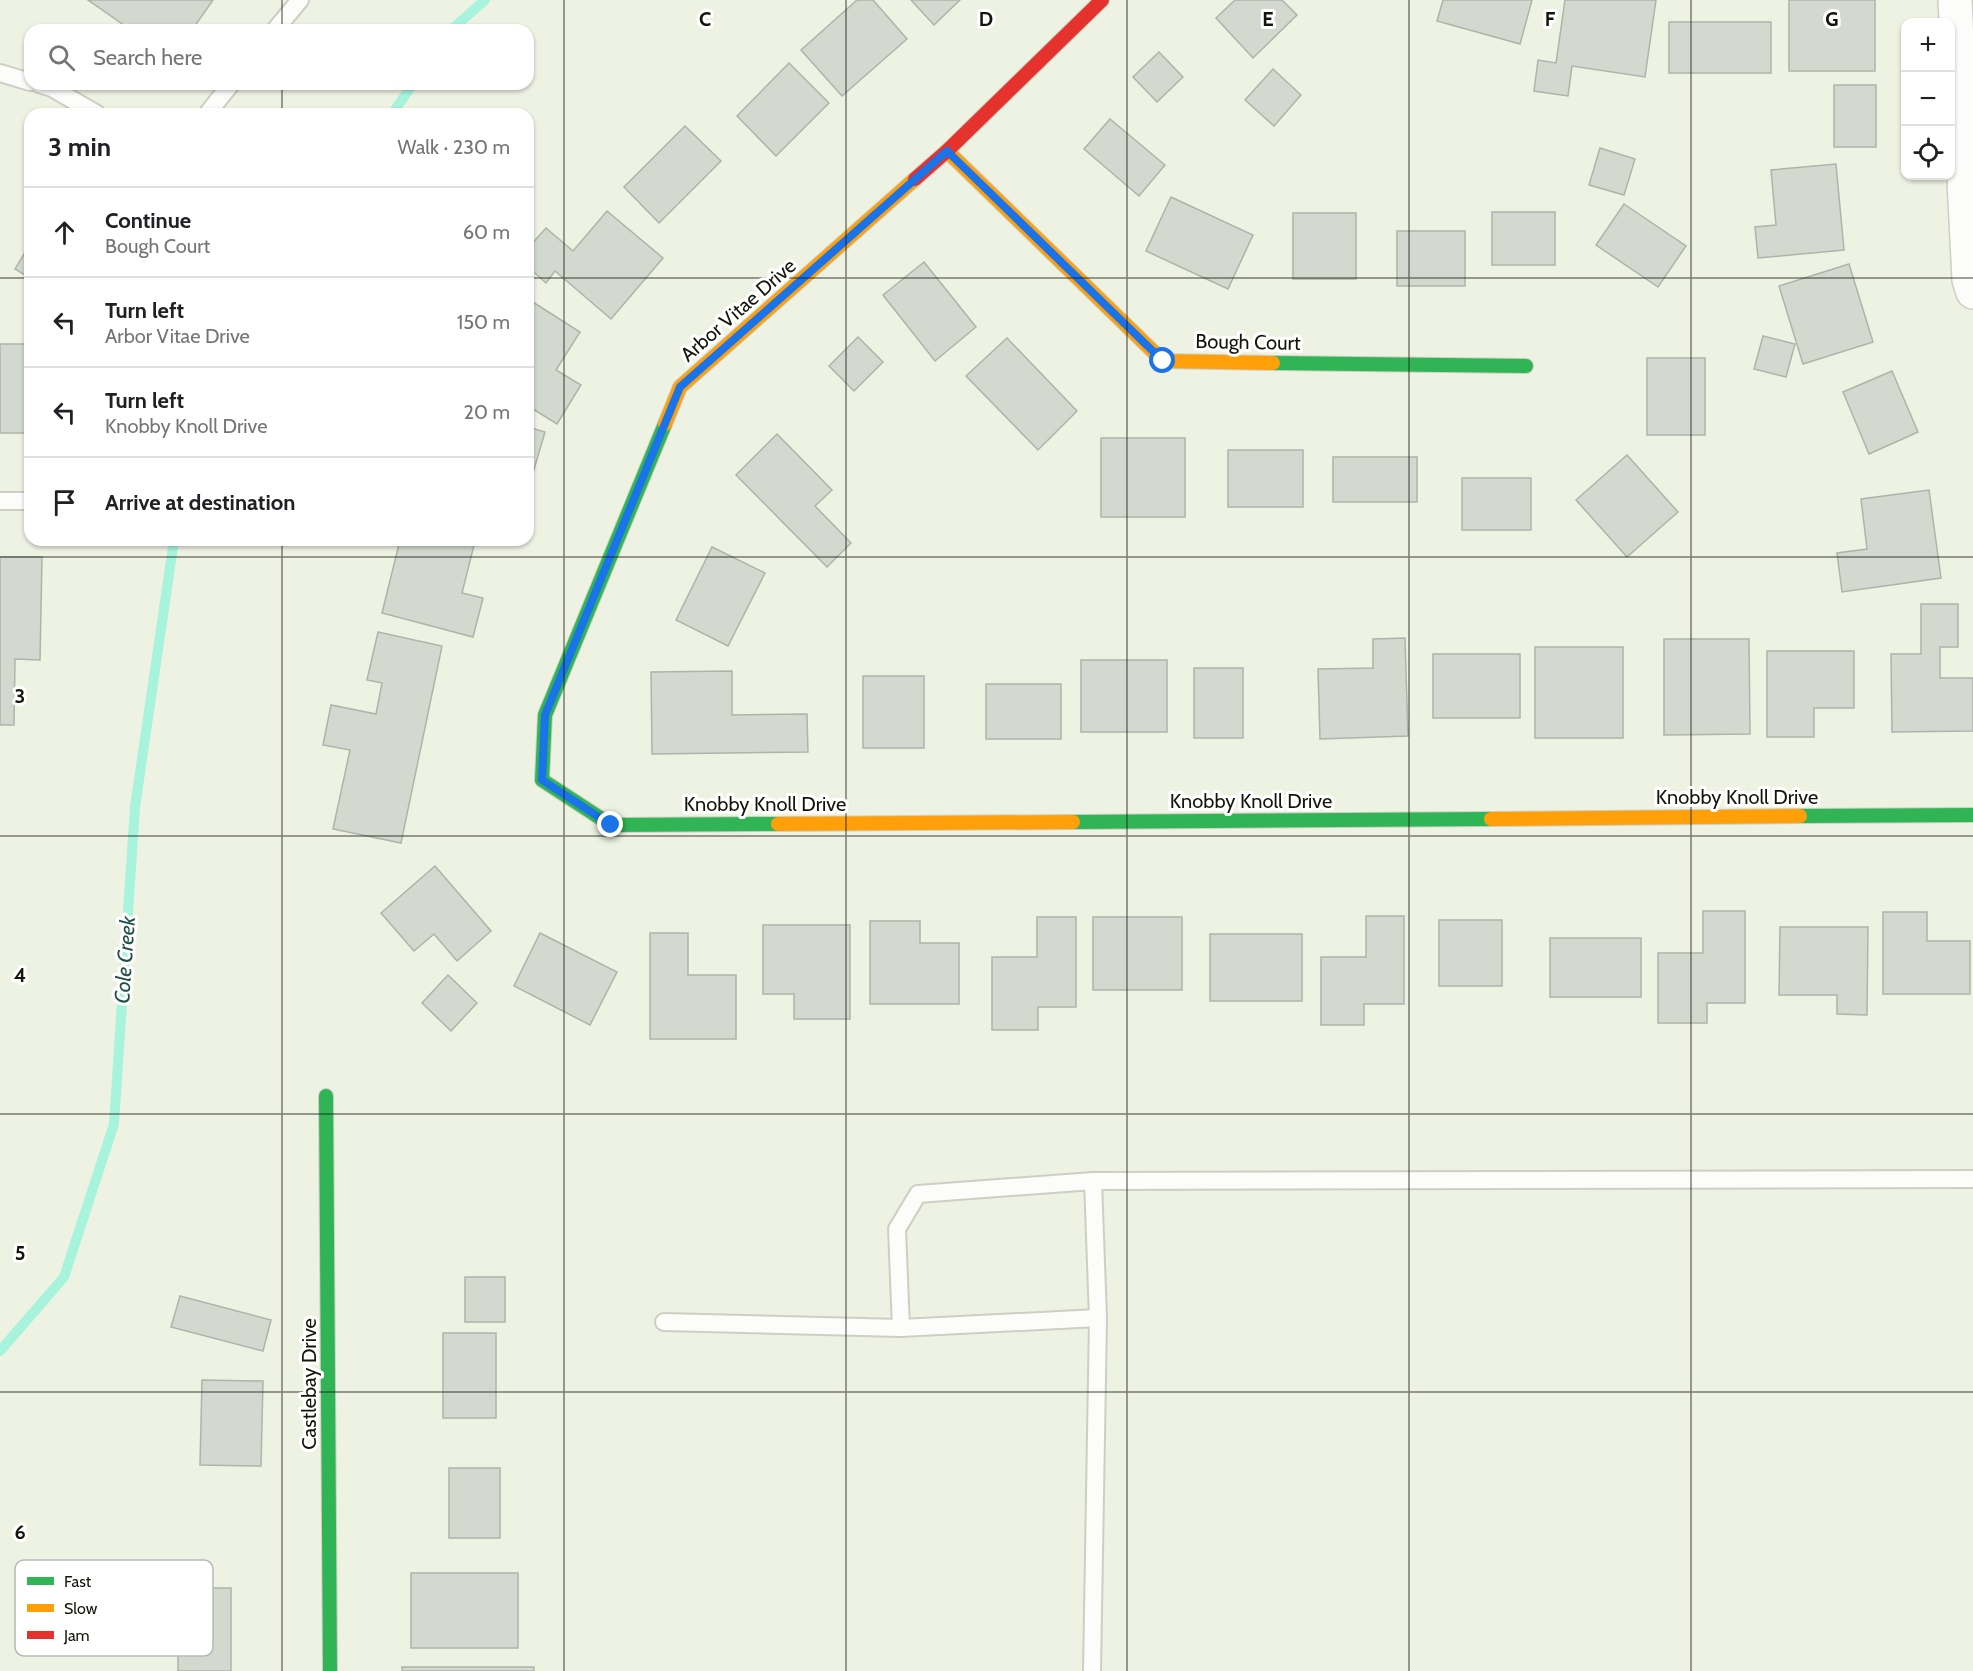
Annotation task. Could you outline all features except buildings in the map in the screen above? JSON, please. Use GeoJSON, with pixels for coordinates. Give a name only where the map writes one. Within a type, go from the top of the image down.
{"type":"FeatureCollection","features":[{"type":"Feature","properties":{"kind":"street","name":"Arbor Vitae Drive"},"geometry":{"type":"LineString","coordinates":[[542,780],[545,715],[680,387],[947,151],[1102,0]]}},
{"type":"Feature","properties":{"kind":"street"},"geometry":{"type":"LineString","coordinates":[[1955,0],[1970,279],[1973,292]]}},
{"type":"Feature","properties":{"kind":"street","name":"Bough Court"},"geometry":{"type":"LineString","coordinates":[[947,151],[1163,361],[1526,366]]}},
{"type":"Feature","properties":{"kind":"street","name":"Knobby Knoll Drive"},"geometry":{"type":"LineString","coordinates":[[542,780],[611,825],[1973,815]]}},
{"type":"Feature","properties":{"kind":"street","name":"Castlebay Drive"},"geometry":{"type":"LineString","coordinates":[[326,1096],[330,1671]]}},
{"type":"Feature","properties":{"kind":"lane"},"geometry":{"type":"LineString","coordinates":[[280,24],[300,0]]}},
{"type":"Feature","properties":{"kind":"lane"},"geometry":{"type":"LineString","coordinates":[[0,73],[24,80]]}},
{"type":"Feature","properties":{"kind":"lane"},"geometry":{"type":"LineString","coordinates":[[55,90],[87,108]]}},
{"type":"Feature","properties":{"kind":"lane"},"geometry":{"type":"LineString","coordinates":[[212,108],[226,90]]}},
{"type":"Feature","properties":{"kind":"lane"},"geometry":{"type":"LineString","coordinates":[[0,501],[24,501]]}},
{"type":"Feature","properties":{"kind":"lane"},"geometry":{"type":"LineString","coordinates":[[901,1328],[897,1229],[918,1194],[1093,1181],[1973,1179]]}},
{"type":"Feature","properties":{"kind":"lane"},"geometry":{"type":"LineString","coordinates":[[1092,1671],[1098,1318],[1093,1181]]}},
{"type":"Feature","properties":{"kind":"lane"},"geometry":{"type":"LineString","coordinates":[[664,1322],[901,1328],[1098,1318]]}},
{"type":"Feature","properties":{"kind":"waterway","name":"Cole Creek"},"geometry":{"type":"LineString","coordinates":[[458,24],[485,0]]}},
{"type":"Feature","properties":{"kind":"waterway","name":"Cole Creek"},"geometry":{"type":"LineString","coordinates":[[396,108],[409,90]]}},
{"type":"Feature","properties":{"kind":"waterway","name":"Cole Creek"},"geometry":{"type":"LineString","coordinates":[[0,1351],[64,1277],[114,1124],[135,807],[173,546]]}},
{"type":"Feature","properties":{"kind":"traffic: fast"},"geometry":{"type":"LineString","coordinates":[[1273,363],[1526,366]]}},
{"type":"Feature","properties":{"kind":"traffic: fast"},"geometry":{"type":"LineString","coordinates":[[665,424],[545,715],[542,780],[611,825],[778,824]]}},
{"type":"Feature","properties":{"kind":"traffic: fast"},"geometry":{"type":"LineString","coordinates":[[1800,816],[1973,815]]}},
{"type":"Feature","properties":{"kind":"traffic: fast"},"geometry":{"type":"LineString","coordinates":[[1073,822],[1491,819]]}},
{"type":"Feature","properties":{"kind":"traffic: fast"},"geometry":{"type":"LineString","coordinates":[[326,1096],[330,1671]]}},
{"type":"Feature","properties":{"kind":"traffic: slow"},"geometry":{"type":"LineString","coordinates":[[947,151],[1163,361],[1273,363]]}},
{"type":"Feature","properties":{"kind":"traffic: slow"},"geometry":{"type":"LineString","coordinates":[[665,424],[680,387],[915,179]]}},
{"type":"Feature","properties":{"kind":"traffic: slow"},"geometry":{"type":"LineString","coordinates":[[1491,819],[1800,816]]}},
{"type":"Feature","properties":{"kind":"traffic: slow"},"geometry":{"type":"LineString","coordinates":[[778,824],[1073,822]]}},
{"type":"Feature","properties":{"kind":"traffic: jam"},"geometry":{"type":"LineString","coordinates":[[915,179],[947,151],[1102,0]]}},
{"type":"Feature","properties":{"kind":"route"},"geometry":{"type":"LineString","coordinates":[[611,825],[542,780],[545,715],[680,387],[947,151],[1163,361]]}}]}
